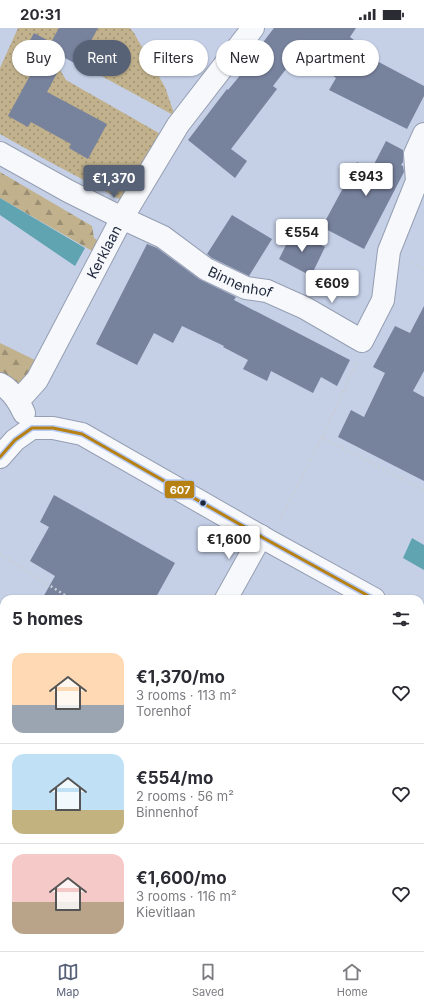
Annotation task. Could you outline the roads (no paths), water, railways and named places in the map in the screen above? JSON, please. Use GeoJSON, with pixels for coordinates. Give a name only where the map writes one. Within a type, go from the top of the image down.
{"type":"FeatureCollection","features":[{"type":"Feature","properties":{"kind":"street","name":"Kerklaan"},"geometry":{"type":"LineString","coordinates":[[18,401],[37,380],[122,218],[178,125],[253,28]]}},
{"type":"Feature","properties":{"kind":"street","name":"Binnenhof"},"geometry":{"type":"LineString","coordinates":[[0,153],[122,218],[163,237],[206,269],[246,288],[267,291],[305,308],[362,341],[382,300],[389,251],[416,181],[415,154],[424,134]]}},
{"type":"Feature","properties":{"kind":"street"},"geometry":{"type":"LineString","coordinates":[[0,384],[6,387],[18,401],[32,428]]}},
{"type":"Feature","properties":{"kind":"street"},"geometry":{"type":"LineString","coordinates":[[0,457],[15,440],[32,428],[53,428],[82,434],[265,539],[367,595]]}},
{"type":"Feature","properties":{"kind":"street"},"geometry":{"type":"LineString","coordinates":[[229,595],[265,539]]}}]}
